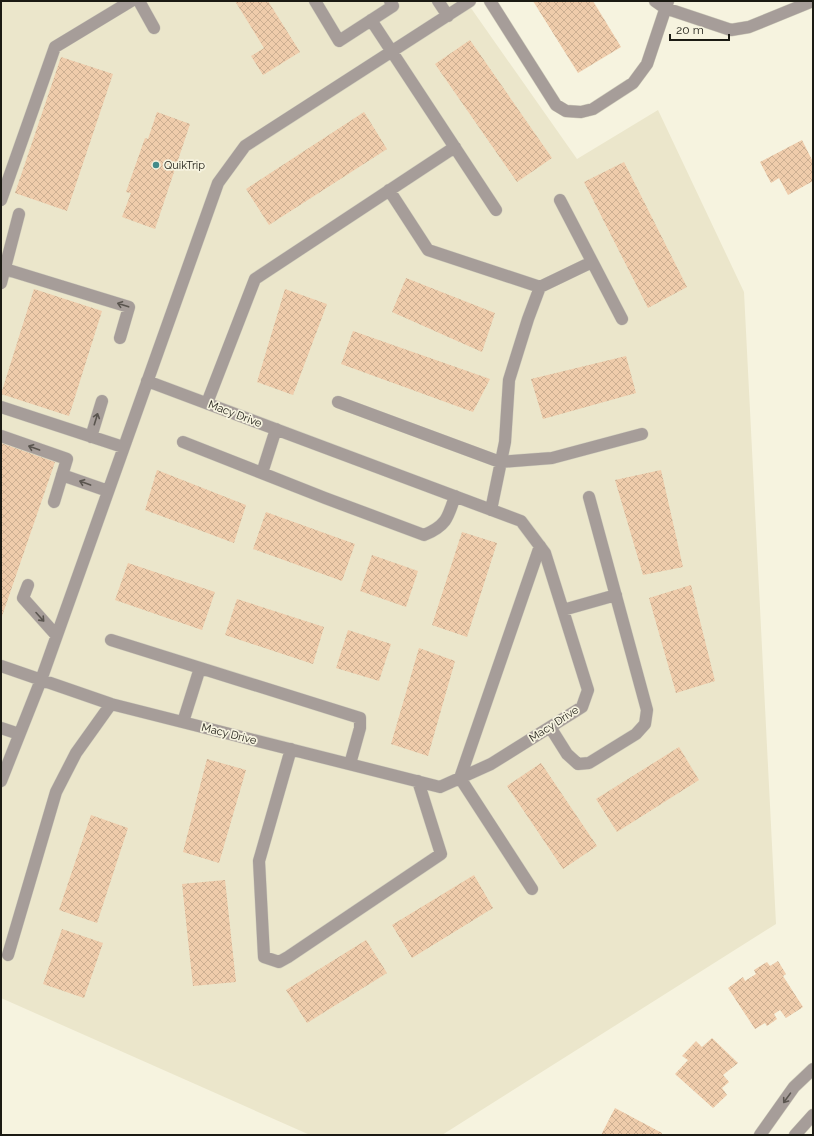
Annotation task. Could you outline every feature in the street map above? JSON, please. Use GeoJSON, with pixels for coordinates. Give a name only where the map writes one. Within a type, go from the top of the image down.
{"type":"FeatureCollection","features":[{"type":"Feature","properties":{"kind":"street"},"geometry":{"type":"LineString","coordinates":[[1,200],[55,47],[131,1]]}},
{"type":"Feature","properties":{"kind":"street"},"geometry":{"type":"LineString","coordinates":[[139,1],[154,28]]}},
{"type":"Feature","properties":{"kind":"street"},"geometry":{"type":"LineString","coordinates":[[315,1],[339,41],[393,6],[390,1]]}},
{"type":"Feature","properties":{"kind":"street"},"geometry":{"type":"LineString","coordinates":[[438,1],[448,16]]}},
{"type":"Feature","properties":{"kind":"street"},"geometry":{"type":"LineString","coordinates":[[1,781],[56,636],[218,183],[245,146],[470,1]]}},
{"type":"Feature","properties":{"kind":"street"},"geometry":{"type":"LineString","coordinates":[[490,1],[556,106],[566,111],[581,112],[593,109],[633,83],[647,64],[663,3],[731,30],[749,27],[813,1]]}},
{"type":"Feature","properties":{"kind":"street"},"geometry":{"type":"LineString","coordinates":[[371,20],[496,210]]}},
{"type":"Feature","properties":{"kind":"street"},"geometry":{"type":"LineString","coordinates":[[207,403],[255,279],[455,147]]}},
{"type":"Feature","properties":{"kind":"street"},"geometry":{"type":"LineString","coordinates":[[389,190],[428,250],[540,287]]}},
{"type":"Feature","properties":{"kind":"street"},"geometry":{"type":"LineString","coordinates":[[560,200],[622,319]]}},
{"type":"Feature","properties":{"kind":"street"},"geometry":{"type":"LineString","coordinates":[[1,283],[5,270],[6,243],[19,214]]}},
{"type":"Feature","properties":{"kind":"street"},"geometry":{"type":"LineString","coordinates":[[490,510],[505,442],[509,380],[528,318],[540,287],[592,262]]}},
{"type":"Feature","properties":{"kind":"street"},"geometry":{"type":"LineString","coordinates":[[5,270],[129,307],[120,338]]}},
{"type":"Feature","properties":{"kind":"street","name":"Macy Drive"},"geometry":{"type":"LineString","coordinates":[[1,666],[111,704],[440,786],[491,764],[582,707],[588,690],[545,553],[521,521],[147,380]]}},
{"type":"Feature","properties":{"kind":"street"},"geometry":{"type":"LineString","coordinates":[[91,437],[102,401]]}},
{"type":"Feature","properties":{"kind":"street"},"geometry":{"type":"LineString","coordinates":[[338,402],[500,462],[552,458],[642,434]]}},
{"type":"Feature","properties":{"kind":"street"},"geometry":{"type":"LineString","coordinates":[[1,407],[123,447]]}},
{"type":"Feature","properties":{"kind":"street"},"geometry":{"type":"LineString","coordinates":[[262,473],[276,429]]}},
{"type":"Feature","properties":{"kind":"street"},"geometry":{"type":"LineString","coordinates":[[1,436],[67,460],[54,502]]}},
{"type":"Feature","properties":{"kind":"street"},"geometry":{"type":"LineString","coordinates":[[183,442],[424,535],[434,530],[448,517],[455,496]]}},
{"type":"Feature","properties":{"kind":"street"},"geometry":{"type":"LineString","coordinates":[[62,475],[108,491]]}},
{"type":"Feature","properties":{"kind":"street"},"geometry":{"type":"LineString","coordinates":[[550,727],[567,754],[578,764],[589,763],[636,734],[645,724],[647,710],[589,496]]}},
{"type":"Feature","properties":{"kind":"street"},"geometry":{"type":"LineString","coordinates":[[532,889],[460,778],[540,546]]}},
{"type":"Feature","properties":{"kind":"street"},"geometry":{"type":"LineString","coordinates":[[28,585],[23,598],[56,636]]}},
{"type":"Feature","properties":{"kind":"street"},"geometry":{"type":"LineString","coordinates":[[563,610],[616,595]]}},
{"type":"Feature","properties":{"kind":"street"},"geometry":{"type":"LineString","coordinates":[[111,640],[360,718],[360,728],[350,764]]}},
{"type":"Feature","properties":{"kind":"street"},"geometry":{"type":"LineString","coordinates":[[183,722],[200,668]]}},
{"type":"Feature","properties":{"kind":"street"},"geometry":{"type":"LineString","coordinates":[[8,955],[56,792],[76,753],[111,704]]}},
{"type":"Feature","properties":{"kind":"street"},"geometry":{"type":"LineString","coordinates":[[1,728],[19,734]]}},
{"type":"Feature","properties":{"kind":"street"},"geometry":{"type":"LineString","coordinates":[[290,749],[259,862],[264,957],[279,962],[441,854],[418,781]]}},
{"type":"Feature","properties":{"kind":"street"},"geometry":{"type":"LineString","coordinates":[[760,1135],[794,1087],[813,1069]]}},
{"type":"Feature","properties":{"kind":"street"},"geometry":{"type":"LineString","coordinates":[[795,1135],[813,1115]]}},
{"type":"Feature","properties":{"kind":"shaded area"},"geometry":{"type":"Polygon","coordinates":[[[1,1],[466,1],[577,159],[658,110],[744,292],[776,924],[442,1135],[310,1135],[1,998],[1,1]]]}},
{"type":"Feature","properties":{"kind":"building"},"geometry":{"type":"Polygon","coordinates":[[[235,1],[268,1],[300,52],[263,75],[251,56],[264,48],[235,1]]]}},
{"type":"Feature","properties":{"kind":"building"},"geometry":{"type":"Polygon","coordinates":[[[533,1],[593,1],[621,47],[578,73],[533,1]]]}},
{"type":"Feature","properties":{"kind":"building"},"geometry":{"type":"Polygon","coordinates":[[[470,40],[552,158],[517,182],[435,64],[470,40]]]}},
{"type":"Feature","properties":{"kind":"building"},"geometry":{"type":"Polygon","coordinates":[[[61,57],[113,74],[67,211],[15,193],[61,57]]]}},
{"type":"Feature","properties":{"kind":"building","name":"QuikTrip"},"geometry":{"type":"Polygon","coordinates":[[[157,112],[190,124],[155,229],[122,217],[131,193],[126,192],[145,138],[148,139],[157,112]]]}},
{"type":"Feature","properties":{"kind":"building"},"geometry":{"type":"Polygon","coordinates":[[[364,112],[387,149],[269,225],[246,189],[364,112]]]}},
{"type":"Feature","properties":{"kind":"building"},"geometry":{"type":"Polygon","coordinates":[[[802,140],[813,162],[813,181],[788,195],[779,178],[771,183],[760,162],[802,140]]]}},
{"type":"Feature","properties":{"kind":"building"},"geometry":{"type":"Polygon","coordinates":[[[624,162],[687,287],[648,308],[584,182],[624,162]]]}},
{"type":"Feature","properties":{"kind":"building"},"geometry":{"type":"Polygon","coordinates":[[[406,278],[495,313],[482,352],[392,312],[406,278]]]}},
{"type":"Feature","properties":{"kind":"building"},"geometry":{"type":"Polygon","coordinates":[[[34,289],[102,311],[69,416],[1,394],[34,289]]]}},
{"type":"Feature","properties":{"kind":"building"},"geometry":{"type":"Polygon","coordinates":[[[285,289],[327,304],[293,395],[257,382],[285,289]]]}},
{"type":"Feature","properties":{"kind":"building"},"geometry":{"type":"Polygon","coordinates":[[[353,331],[490,379],[473,412],[341,364],[353,331]]]}},
{"type":"Feature","properties":{"kind":"building"},"geometry":{"type":"Polygon","coordinates":[[[626,356],[636,393],[543,419],[531,379],[626,356]]]}},
{"type":"Feature","properties":{"kind":"building"},"geometry":{"type":"Polygon","coordinates":[[[1,443],[55,462],[1,619],[1,443]]]}},
{"type":"Feature","properties":{"kind":"building"},"geometry":{"type":"Polygon","coordinates":[[[157,470],[246,505],[234,543],[145,510],[157,470]]]}},
{"type":"Feature","properties":{"kind":"building"},"geometry":{"type":"Polygon","coordinates":[[[661,470],[683,567],[643,575],[615,480],[661,470]]]}},
{"type":"Feature","properties":{"kind":"building"},"geometry":{"type":"Polygon","coordinates":[[[266,512],[355,544],[342,581],[253,549],[266,512]]]}},
{"type":"Feature","properties":{"kind":"building"},"geometry":{"type":"Polygon","coordinates":[[[462,532],[497,543],[467,637],[432,625],[462,532]]]}},
{"type":"Feature","properties":{"kind":"building"},"geometry":{"type":"Polygon","coordinates":[[[372,555],[418,571],[406,607],[360,591],[372,555]]]}},
{"type":"Feature","properties":{"kind":"building"},"geometry":{"type":"Polygon","coordinates":[[[128,563],[215,592],[202,630],[115,600],[128,563]]]}},
{"type":"Feature","properties":{"kind":"building"},"geometry":{"type":"Polygon","coordinates":[[[691,585],[715,681],[676,693],[649,598],[691,585]]]}},
{"type":"Feature","properties":{"kind":"building"},"geometry":{"type":"Polygon","coordinates":[[[237,599],[324,627],[313,664],[225,635],[237,599]]]}},
{"type":"Feature","properties":{"kind":"building"},"geometry":{"type":"Polygon","coordinates":[[[348,630],[391,644],[379,681],[336,668],[348,630]]]}},
{"type":"Feature","properties":{"kind":"building"},"geometry":{"type":"Polygon","coordinates":[[[419,648],[455,661],[428,756],[391,744],[419,648]]]}},
{"type":"Feature","properties":{"kind":"building"},"geometry":{"type":"Polygon","coordinates":[[[679,747],[699,780],[617,832],[596,799],[679,747]]]}},
{"type":"Feature","properties":{"kind":"building"},"geometry":{"type":"Polygon","coordinates":[[[207,759],[246,770],[219,863],[183,852],[207,759]]]}},
{"type":"Feature","properties":{"kind":"building"},"geometry":{"type":"Polygon","coordinates":[[[541,763],[597,846],[563,869],[507,786],[541,763]]]}},
{"type":"Feature","properties":{"kind":"building"},"geometry":{"type":"Polygon","coordinates":[[[91,815],[128,828],[97,923],[59,910],[91,815]]]}},
{"type":"Feature","properties":{"kind":"building"},"geometry":{"type":"Polygon","coordinates":[[[474,875],[493,908],[412,958],[392,925],[474,875]]]}},
{"type":"Feature","properties":{"kind":"building"},"geometry":{"type":"Polygon","coordinates":[[[225,880],[236,982],[193,986],[182,884],[225,880]]]}},
{"type":"Feature","properties":{"kind":"building"},"geometry":{"type":"Polygon","coordinates":[[[62,929],[103,943],[84,998],[43,984],[62,929]]]}},
{"type":"Feature","properties":{"kind":"building"},"geometry":{"type":"Polygon","coordinates":[[[366,940],[387,973],[307,1023],[286,990],[366,940]]]}},
{"type":"Feature","properties":{"kind":"building"},"geometry":{"type":"Polygon","coordinates":[[[778,961],[786,974],[783,976],[803,1007],[786,1018],[780,1010],[774,1014],[777,1019],[767,1026],[765,1023],[755,1029],[728,988],[743,977],[745,981],[756,974],[754,970],[767,962],[770,966],[778,961]]]}},
{"type":"Feature","properties":{"kind":"building"},"geometry":{"type":"Polygon","coordinates":[[[712,1038],[738,1063],[723,1075],[729,1082],[722,1088],[727,1095],[713,1108],[675,1074],[688,1060],[682,1056],[696,1041],[702,1047],[712,1038]]]}},
{"type":"Feature","properties":{"kind":"building"},"geometry":{"type":"Polygon","coordinates":[[[615,1108],[662,1133],[661,1135],[601,1135],[615,1108]]]}},
{"type":"Feature","properties":{"kind":"place","name":"QuikTrip"},"geometry":{"type":"Point","coordinates":[156,165]}}]}
